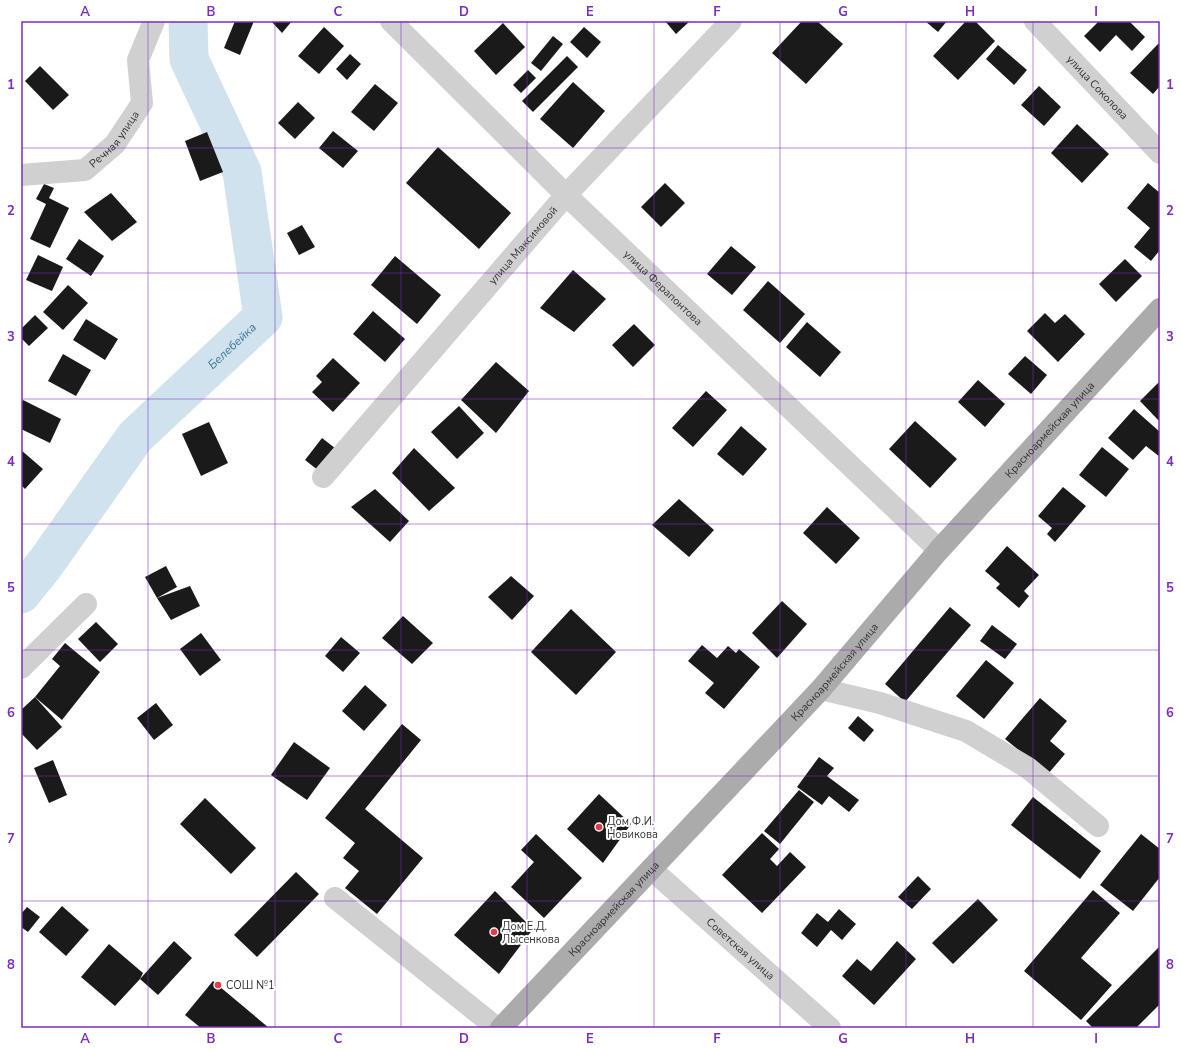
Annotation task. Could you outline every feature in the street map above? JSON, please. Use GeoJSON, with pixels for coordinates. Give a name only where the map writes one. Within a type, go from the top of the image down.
{"type":"FeatureCollection","features":[{"type":"Feature","properties":{"kind":"main road","name":"Красноармейская улица"},"geometry":{"type":"LineString","coordinates":[[501,1028],[820,689],[939,550],[1160,309]]}},
{"type":"Feature","properties":{"kind":"street","name":"Речная улица"},"geometry":{"type":"LineString","coordinates":[[21,175],[85,170],[115,144],[142,103],[138,60],[154,21]]}},
{"type":"Feature","properties":{"kind":"street","name":"улица Ферапонтова"},"geometry":{"type":"LineString","coordinates":[[391,21],[566,195],[939,550]]}},
{"type":"Feature","properties":{"kind":"street","name":"улица Максимовой"},"geometry":{"type":"LineString","coordinates":[[323,477],[566,195],[731,21]]}},
{"type":"Feature","properties":{"kind":"street","name":"улица Соколова"},"geometry":{"type":"LineString","coordinates":[[1034,21],[1160,153]]}},
{"type":"Feature","properties":{"kind":"street"},"geometry":{"type":"LineString","coordinates":[[21,668],[86,604]]}},
{"type":"Feature","properties":{"kind":"street"},"geometry":{"type":"LineString","coordinates":[[820,689],[880,703],[966,731],[1028,768],[1098,826]]}},
{"type":"Feature","properties":{"kind":"street","name":"Советская улица"},"geometry":{"type":"LineString","coordinates":[[651,869],[830,1028]]}},
{"type":"Feature","properties":{"kind":"street"},"geometry":{"type":"LineString","coordinates":[[335,898],[497,1028]]}},
{"type":"Feature","properties":{"kind":"building"},"geometry":{"type":"Polygon","coordinates":[[[235,21],[254,21],[240,55],[224,48],[235,21]]]}},
{"type":"Feature","properties":{"kind":"building"},"geometry":{"type":"Polygon","coordinates":[[[271,21],[292,21],[282,33],[271,21]]]}},
{"type":"Feature","properties":{"kind":"building"},"geometry":{"type":"Polygon","coordinates":[[[665,21],[690,21],[676,34],[665,21]]]}},
{"type":"Feature","properties":{"kind":"building"},"geometry":{"type":"Polygon","coordinates":[[[802,21],[817,21],[843,44],[806,84],[772,53],[802,21]]]}},
{"type":"Feature","properties":{"kind":"building"},"geometry":{"type":"Polygon","coordinates":[[[925,21],[947,21],[938,32],[925,21]]]}},
{"type":"Feature","properties":{"kind":"building"},"geometry":{"type":"Polygon","coordinates":[[[966,21],[975,21],[995,41],[958,80],[933,56],[966,21]]]}},
{"type":"Feature","properties":{"kind":"building"},"geometry":{"type":"Polygon","coordinates":[[[1099,21],[1129,21],[1145,37],[1132,51],[1116,35],[1100,52],[1084,36],[1099,21]]]}},
{"type":"Feature","properties":{"kind":"building"},"geometry":{"type":"Polygon","coordinates":[[[503,23],[525,47],[496,75],[474,51],[503,23]]]}},
{"type":"Feature","properties":{"kind":"building"},"geometry":{"type":"Polygon","coordinates":[[[324,27],[344,46],[319,74],[298,56],[324,27]]]}},
{"type":"Feature","properties":{"kind":"building"},"geometry":{"type":"Polygon","coordinates":[[[584,27],[601,42],[587,58],[570,42],[584,27]]]}},
{"type":"Feature","properties":{"kind":"building"},"geometry":{"type":"Polygon","coordinates":[[[553,36],[563,44],[541,71],[531,63],[553,36]]]}},
{"type":"Feature","properties":{"kind":"building"},"geometry":{"type":"Polygon","coordinates":[[[1159,43],[1160,86],[1153,94],[1130,73],[1159,43]]]}},
{"type":"Feature","properties":{"kind":"building"},"geometry":{"type":"Polygon","coordinates":[[[998,45],[1027,70],[1014,85],[986,59],[998,45]]]}},
{"type":"Feature","properties":{"kind":"building"},"geometry":{"type":"Polygon","coordinates":[[[350,54],[361,64],[347,80],[336,69],[350,54]]]}},
{"type":"Feature","properties":{"kind":"building"},"geometry":{"type":"Polygon","coordinates":[[[567,56],[578,67],[533,112],[522,101],[567,56]]]}},
{"type":"Feature","properties":{"kind":"building"},"geometry":{"type":"Polygon","coordinates":[[[40,66],[69,95],[53,110],[25,81],[40,66]]]}},
{"type":"Feature","properties":{"kind":"building"},"geometry":{"type":"Polygon","coordinates":[[[528,70],[536,78],[521,93],[513,85],[528,70]]]}},
{"type":"Feature","properties":{"kind":"building"},"geometry":{"type":"Polygon","coordinates":[[[573,82],[605,111],[573,148],[540,119],[573,82]]]}},
{"type":"Feature","properties":{"kind":"building"},"geometry":{"type":"Polygon","coordinates":[[[375,84],[398,103],[374,131],[351,112],[375,84]]]}},
{"type":"Feature","properties":{"kind":"building"},"geometry":{"type":"Polygon","coordinates":[[[1039,86],[1061,107],[1044,126],[1021,105],[1039,86]]]}},
{"type":"Feature","properties":{"kind":"building"},"geometry":{"type":"Polygon","coordinates":[[[298,102],[315,118],[295,139],[278,123],[298,102]]]}},
{"type":"Feature","properties":{"kind":"building"},"geometry":{"type":"Polygon","coordinates":[[[1077,124],[1109,154],[1082,183],[1051,153],[1077,124]]]}},
{"type":"Feature","properties":{"kind":"building"},"geometry":{"type":"Polygon","coordinates":[[[333,131],[358,151],[343,168],[319,148],[333,131]]]}},
{"type":"Feature","properties":{"kind":"building"},"geometry":{"type":"Polygon","coordinates":[[[207,132],[223,172],[200,181],[185,141],[207,132]]]}},
{"type":"Feature","properties":{"kind":"building"},"geometry":{"type":"Polygon","coordinates":[[[438,147],[511,213],[479,249],[406,183],[438,147]]]}},
{"type":"Feature","properties":{"kind":"building"},"geometry":{"type":"Polygon","coordinates":[[[665,183],[685,203],[661,227],[641,207],[665,183]]]}},
{"type":"Feature","properties":{"kind":"building"},"geometry":{"type":"Polygon","coordinates":[[[1148,183],[1160,193],[1160,250],[1151,261],[1134,247],[1150,228],[1127,208],[1148,183]]]}},
{"type":"Feature","properties":{"kind":"building"},"geometry":{"type":"Polygon","coordinates":[[[44,184],[54,188],[49,198],[69,208],[50,248],[30,239],[46,204],[36,199],[44,184]]]}},
{"type":"Feature","properties":{"kind":"building"},"geometry":{"type":"Polygon","coordinates":[[[111,193],[137,222],[112,241],[84,212],[111,193]]]}},
{"type":"Feature","properties":{"kind":"building"},"geometry":{"type":"Polygon","coordinates":[[[302,225],[315,247],[299,255],[287,233],[302,225]]]}},
{"type":"Feature","properties":{"kind":"building"},"geometry":{"type":"Polygon","coordinates":[[[79,239],[104,256],[91,276],[66,259],[79,239]]]}},
{"type":"Feature","properties":{"kind":"building"},"geometry":{"type":"Polygon","coordinates":[[[731,246],[756,267],[732,295],[707,274],[731,246]]]}},
{"type":"Feature","properties":{"kind":"building"},"geometry":{"type":"Polygon","coordinates":[[[38,255],[63,267],[52,291],[26,280],[38,255]]]}},
{"type":"Feature","properties":{"kind":"building"},"geometry":{"type":"Polygon","coordinates":[[[395,256],[441,295],[417,324],[371,285],[395,256]]]}},
{"type":"Feature","properties":{"kind":"building"},"geometry":{"type":"Polygon","coordinates":[[[1125,259],[1142,276],[1116,302],[1099,284],[1125,259]]]}},
{"type":"Feature","properties":{"kind":"building"},"geometry":{"type":"Polygon","coordinates":[[[573,270],[606,299],[574,332],[540,308],[573,270]]]}},
{"type":"Feature","properties":{"kind":"building"},"geometry":{"type":"Polygon","coordinates":[[[768,281],[805,314],[780,343],[743,310],[768,281]]]}},
{"type":"Feature","properties":{"kind":"building"},"geometry":{"type":"Polygon","coordinates":[[[68,285],[88,303],[63,330],[43,312],[68,285]]]}},
{"type":"Feature","properties":{"kind":"building"},"geometry":{"type":"Polygon","coordinates":[[[373,311],[405,339],[385,362],[353,334],[373,311]]]}},
{"type":"Feature","properties":{"kind":"building"},"geometry":{"type":"Polygon","coordinates":[[[1045,313],[1055,323],[1065,314],[1085,334],[1058,362],[1027,331],[1045,313]]]}},
{"type":"Feature","properties":{"kind":"building"},"geometry":{"type":"Polygon","coordinates":[[[35,315],[48,328],[29,346],[21,338],[21,329],[35,315]]]}},
{"type":"Feature","properties":{"kind":"building"},"geometry":{"type":"Polygon","coordinates":[[[86,319],[118,339],[105,360],[73,340],[86,319]]]}},
{"type":"Feature","properties":{"kind":"building"},"geometry":{"type":"Polygon","coordinates":[[[807,322],[841,352],[820,377],[786,347],[807,322]]]}},
{"type":"Feature","properties":{"kind":"building"},"geometry":{"type":"Polygon","coordinates":[[[634,324],[655,345],[633,367],[612,345],[634,324]]]}},
{"type":"Feature","properties":{"kind":"building"},"geometry":{"type":"Polygon","coordinates":[[[63,354],[91,370],[76,396],[48,381],[63,354]]]}},
{"type":"Feature","properties":{"kind":"building"},"geometry":{"type":"Polygon","coordinates":[[[1025,356],[1047,375],[1031,394],[1008,374],[1025,356]]]}},
{"type":"Feature","properties":{"kind":"building"},"geometry":{"type":"Polygon","coordinates":[[[333,358],[360,383],[333,412],[312,392],[322,382],[316,376],[333,358]]]}},
{"type":"Feature","properties":{"kind":"building"},"geometry":{"type":"Polygon","coordinates":[[[496,362],[529,391],[496,433],[461,400],[496,362]]]}},
{"type":"Feature","properties":{"kind":"building"},"geometry":{"type":"Polygon","coordinates":[[[978,380],[1005,404],[985,427],[958,402],[978,380]]]}},
{"type":"Feature","properties":{"kind":"building"},"geometry":{"type":"Polygon","coordinates":[[[1160,381],[1160,422],[1140,401],[1160,381]]]}},
{"type":"Feature","properties":{"kind":"building"},"geometry":{"type":"Polygon","coordinates":[[[706,391],[727,410],[693,447],[672,428],[706,391]]]}},
{"type":"Feature","properties":{"kind":"building"},"geometry":{"type":"Polygon","coordinates":[[[23,400],[61,419],[50,443],[21,429],[21,404],[23,400]]]}},
{"type":"Feature","properties":{"kind":"building"},"geometry":{"type":"Polygon","coordinates":[[[459,406],[484,433],[457,459],[431,432],[459,406]]]}},
{"type":"Feature","properties":{"kind":"building"},"geometry":{"type":"Polygon","coordinates":[[[1134,409],[1160,432],[1160,457],[1146,446],[1133,460],[1108,438],[1134,409]]]}},
{"type":"Feature","properties":{"kind":"building"},"geometry":{"type":"Polygon","coordinates":[[[915,421],[957,459],[930,488],[889,449],[915,421]]]}},
{"type":"Feature","properties":{"kind":"building"},"geometry":{"type":"Polygon","coordinates":[[[209,422],[228,463],[201,476],[182,434],[209,422]]]}},
{"type":"Feature","properties":{"kind":"building"},"geometry":{"type":"Polygon","coordinates":[[[741,426],[767,449],[743,476],[717,454],[741,426]]]}},
{"type":"Feature","properties":{"kind":"building"},"geometry":{"type":"Polygon","coordinates":[[[322,438],[340,452],[323,474],[305,460],[322,438]]]}},
{"type":"Feature","properties":{"kind":"building"},"geometry":{"type":"Polygon","coordinates":[[[1102,447],[1129,469],[1106,497],[1079,475],[1102,447]]]}},
{"type":"Feature","properties":{"kind":"building"},"geometry":{"type":"Polygon","coordinates":[[[414,448],[455,488],[429,511],[392,473],[414,448]]]}},
{"type":"Feature","properties":{"kind":"building"},"geometry":{"type":"Polygon","coordinates":[[[21,450],[43,469],[25,489],[21,485],[21,450]]]}},
{"type":"Feature","properties":{"kind":"building"},"geometry":{"type":"Polygon","coordinates":[[[1063,487],[1086,506],[1055,542],[1047,534],[1052,528],[1038,516],[1063,487]]]}},
{"type":"Feature","properties":{"kind":"building"},"geometry":{"type":"Polygon","coordinates":[[[375,489],[409,521],[390,542],[351,507],[375,489]]]}},
{"type":"Feature","properties":{"kind":"building"},"geometry":{"type":"Polygon","coordinates":[[[679,499],[714,530],[689,557],[652,525],[679,499]]]}},
{"type":"Feature","properties":{"kind":"building"},"geometry":{"type":"Polygon","coordinates":[[[827,507],[860,538],[836,564],[803,533],[827,507]]]}},
{"type":"Feature","properties":{"kind":"building"},"geometry":{"type":"Polygon","coordinates":[[[1007,546],[1039,575],[1024,591],[1029,596],[1019,608],[996,588],[1000,584],[985,571],[1007,546]]]}},
{"type":"Feature","properties":{"kind":"building"},"geometry":{"type":"Polygon","coordinates":[[[166,566],[177,587],[157,598],[145,577],[166,566]]]}},
{"type":"Feature","properties":{"kind":"building"},"geometry":{"type":"Polygon","coordinates":[[[511,576],[534,596],[512,620],[488,597],[511,576]]]}},
{"type":"Feature","properties":{"kind":"building"},"geometry":{"type":"Polygon","coordinates":[[[190,586],[200,606],[171,620],[157,598],[190,586]]]}},
{"type":"Feature","properties":{"kind":"building"},"geometry":{"type":"Polygon","coordinates":[[[782,601],[807,624],[777,658],[752,633],[782,601]]]}},
{"type":"Feature","properties":{"kind":"building"},"geometry":{"type":"Polygon","coordinates":[[[950,607],[971,625],[905,702],[885,684],[950,607]]]}},
{"type":"Feature","properties":{"kind":"building"},"geometry":{"type":"Polygon","coordinates":[[[571,609],[616,652],[576,695],[531,652],[571,609]]]}},
{"type":"Feature","properties":{"kind":"building"},"geometry":{"type":"Polygon","coordinates":[[[403,616],[433,643],[412,664],[382,638],[403,616]]]}},
{"type":"Feature","properties":{"kind":"building"},"geometry":{"type":"Polygon","coordinates":[[[96,622],[118,644],[100,662],[78,639],[96,622]]]}},
{"type":"Feature","properties":{"kind":"building"},"geometry":{"type":"Polygon","coordinates":[[[992,625],[1017,644],[1005,659],[980,641],[992,625]]]}},
{"type":"Feature","properties":{"kind":"building"},"geometry":{"type":"Polygon","coordinates":[[[201,633],[221,660],[200,676],[180,649],[201,633]]]}},
{"type":"Feature","properties":{"kind":"building"},"geometry":{"type":"Polygon","coordinates":[[[341,637],[360,653],[343,672],[325,656],[341,637]]]}},
{"type":"Feature","properties":{"kind":"building"},"geometry":{"type":"Polygon","coordinates":[[[65,643],[100,672],[62,720],[35,697],[60,666],[52,659],[65,643]]]}},
{"type":"Feature","properties":{"kind":"building"},"geometry":{"type":"Polygon","coordinates":[[[702,645],[717,658],[728,646],[736,653],[739,649],[760,667],[724,709],[705,693],[714,683],[688,661],[702,645]]]}},
{"type":"Feature","properties":{"kind":"building"},"geometry":{"type":"Polygon","coordinates":[[[986,660],[1014,683],[984,719],[956,696],[986,660]]]}},
{"type":"Feature","properties":{"kind":"building"},"geometry":{"type":"Polygon","coordinates":[[[365,685],[387,705],[364,731],[342,711],[365,685]]]}},
{"type":"Feature","properties":{"kind":"building"},"geometry":{"type":"Polygon","coordinates":[[[35,697],[62,727],[37,750],[21,733],[21,710],[35,697]]]}},
{"type":"Feature","properties":{"kind":"building"},"geometry":{"type":"Polygon","coordinates":[[[1040,698],[1067,721],[1050,741],[1065,754],[1048,774],[1005,739],[1040,698]]]}},
{"type":"Feature","properties":{"kind":"building"},"geometry":{"type":"Polygon","coordinates":[[[156,703],[173,725],[154,740],[137,718],[156,703]]]}},
{"type":"Feature","properties":{"kind":"building"},"geometry":{"type":"Polygon","coordinates":[[[858,716],[874,730],[864,742],[848,728],[858,716]]]}},
{"type":"Feature","properties":{"kind":"building"},"geometry":{"type":"Polygon","coordinates":[[[402,724],[421,740],[365,809],[423,858],[377,914],[345,888],[359,871],[343,858],[355,843],[325,818],[402,724]]]}},
{"type":"Feature","properties":{"kind":"building"},"geometry":{"type":"Polygon","coordinates":[[[294,742],[330,768],[307,800],[271,775],[294,742]]]}},
{"type":"Feature","properties":{"kind":"building"},"geometry":{"type":"Polygon","coordinates":[[[819,757],[834,768],[827,776],[859,800],[849,812],[829,796],[822,805],[797,787],[819,757]]]}},
{"type":"Feature","properties":{"kind":"building"},"geometry":{"type":"Polygon","coordinates":[[[53,760],[67,795],[49,803],[34,768],[53,760]]]}},
{"type":"Feature","properties":{"kind":"building"},"geometry":{"type":"Polygon","coordinates":[[[799,790],[814,802],[780,844],[764,831],[799,790]]]}},
{"type":"Feature","properties":{"kind":"building","name":"Дом Ф.И. Новикова"},"geometry":{"type":"Polygon","coordinates":[[[599,794],[631,824],[603,863],[567,829],[599,794]]]}},
{"type":"Feature","properties":{"kind":"building"},"geometry":{"type":"Polygon","coordinates":[[[1033,797],[1101,851],[1080,879],[1011,825],[1033,797]]]}},
{"type":"Feature","properties":{"kind":"building"},"geometry":{"type":"Polygon","coordinates":[[[205,798],[256,848],[231,874],[180,824],[205,798]]]}},
{"type":"Feature","properties":{"kind":"building"},"geometry":{"type":"Polygon","coordinates":[[[762,833],[779,849],[770,859],[777,866],[790,852],[806,867],[762,913],[722,875],[762,833]]]}},
{"type":"Feature","properties":{"kind":"building"},"geometry":{"type":"Polygon","coordinates":[[[536,834],[582,878],[544,918],[511,887],[534,862],[521,850],[536,834]]]}},
{"type":"Feature","properties":{"kind":"building"},"geometry":{"type":"Polygon","coordinates":[[[1141,834],[1160,849],[1160,877],[1133,911],[1100,885],[1141,834]]]}},
{"type":"Feature","properties":{"kind":"building"},"geometry":{"type":"Polygon","coordinates":[[[296,872],[319,894],[257,957],[234,935],[296,872]]]}},
{"type":"Feature","properties":{"kind":"building"},"geometry":{"type":"Polygon","coordinates":[[[918,876],[931,889],[912,909],[898,897],[918,876]]]}},
{"type":"Feature","properties":{"kind":"building"},"geometry":{"type":"Polygon","coordinates":[[[1093,890],[1120,913],[1081,958],[1112,985],[1081,1020],[1024,971],[1093,890]]]}},
{"type":"Feature","properties":{"kind":"building","name":"Дом Е.Д. Лысенкова"},"geometry":{"type":"Polygon","coordinates":[[[495,891],[533,929],[499,974],[454,935],[495,891]]]}},
{"type":"Feature","properties":{"kind":"building"},"geometry":{"type":"Polygon","coordinates":[[[978,899],[998,920],[953,964],[932,943],[978,899]]]}},
{"type":"Feature","properties":{"kind":"building"},"geometry":{"type":"Polygon","coordinates":[[[62,906],[89,930],[66,956],[39,932],[62,906]]]}},
{"type":"Feature","properties":{"kind":"building"},"geometry":{"type":"Polygon","coordinates":[[[27,907],[40,917],[28,932],[21,927],[21,914],[27,907]]]}},
{"type":"Feature","properties":{"kind":"building"},"geometry":{"type":"Polygon","coordinates":[[[839,909],[856,924],[842,940],[831,930],[817,947],[801,933],[817,913],[828,922],[839,909]]]}},
{"type":"Feature","properties":{"kind":"building"},"geometry":{"type":"Polygon","coordinates":[[[174,941],[192,958],[158,995],[140,979],[174,941]]]}},
{"type":"Feature","properties":{"kind":"building"},"geometry":{"type":"Polygon","coordinates":[[[897,941],[916,959],[874,1005],[842,976],[857,959],[871,971],[897,941]]]}},
{"type":"Feature","properties":{"kind":"building"},"geometry":{"type":"Polygon","coordinates":[[[109,944],[143,973],[140,979],[115,1006],[81,977],[109,944]]]}},
{"type":"Feature","properties":{"kind":"building"},"geometry":{"type":"Polygon","coordinates":[[[1160,946],[1160,1004],[1136,1028],[1093,1028],[1086,1021],[1160,946]]]}},
{"type":"Feature","properties":{"kind":"building"},"geometry":{"type":"Polygon","coordinates":[[[213,981],[269,1028],[201,1028],[185,1015],[213,981]]]}},
{"type":"Feature","properties":{"kind":"waterway","name":"Белебейка"},"geometry":{"type":"LineString","coordinates":[[21,594],[45,564],[135,437],[263,317],[242,172],[189,59],[188,21]]}},
{"type":"Feature","properties":{"kind":"place","name":"Дом Ф.И. Новикова"},"geometry":{"type":"Point","coordinates":[599,827]}},
{"type":"Feature","properties":{"kind":"place","name":"Дом Е.Д. Лысенкова"},"geometry":{"type":"Point","coordinates":[494,932]}},
{"type":"Feature","properties":{"kind":"place","name":"СОШ №1"},"geometry":{"type":"Point","coordinates":[218,985]}}]}
